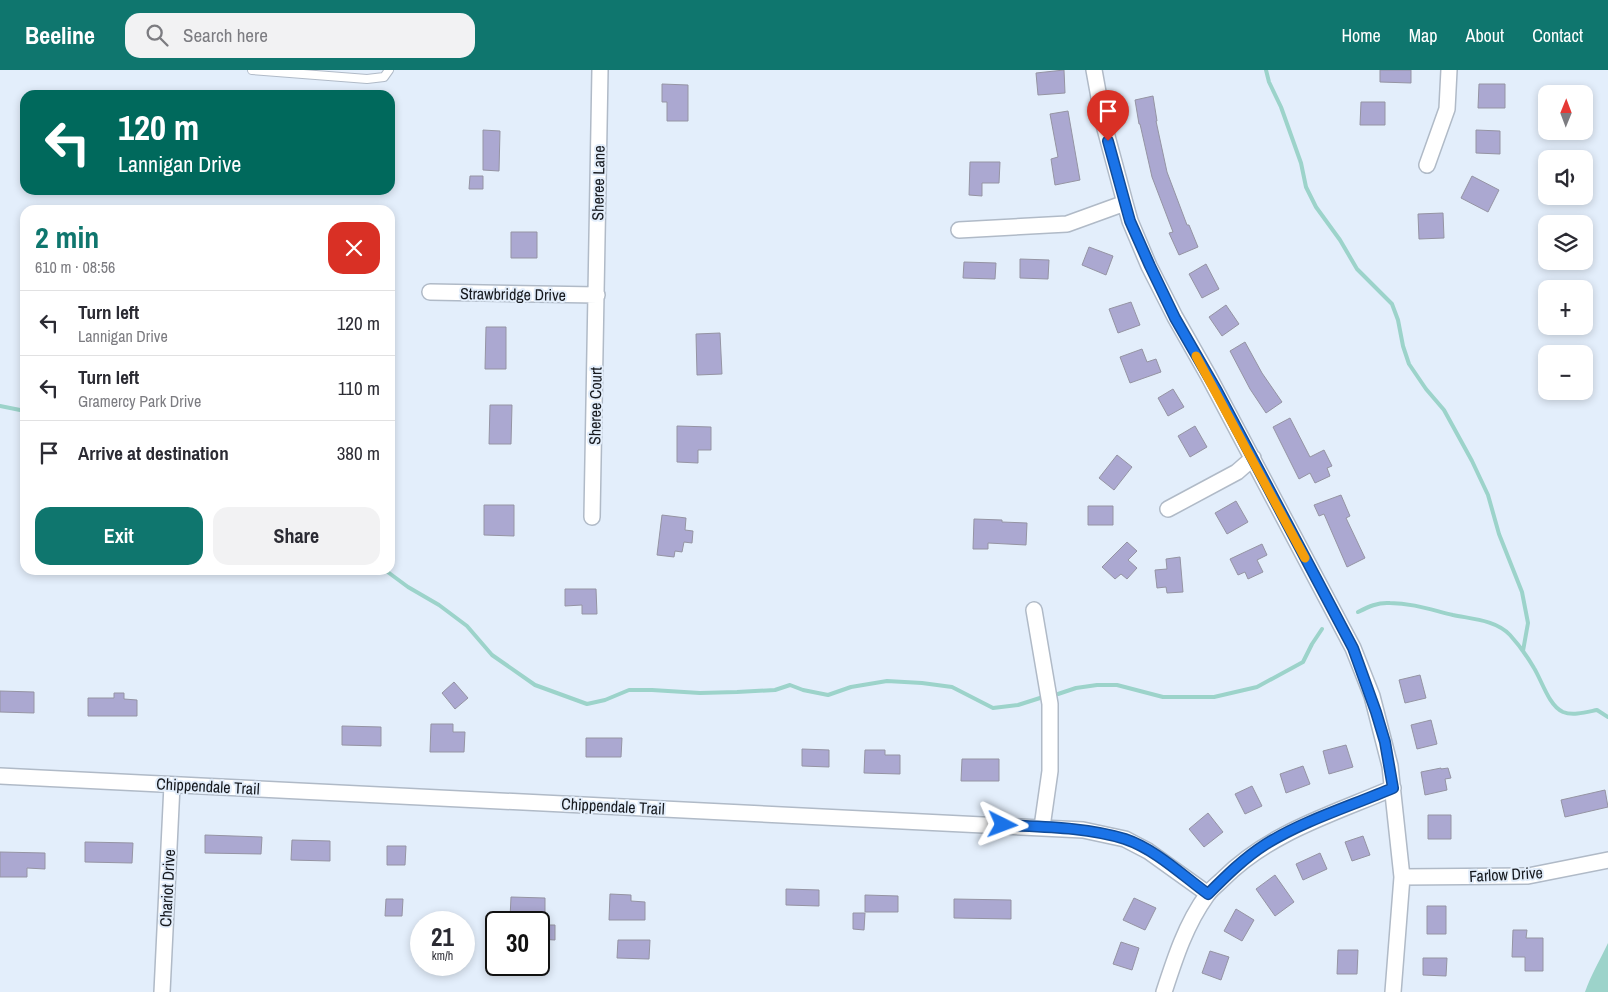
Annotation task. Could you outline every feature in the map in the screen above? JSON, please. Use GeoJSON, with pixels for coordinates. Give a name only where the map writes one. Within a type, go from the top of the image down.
{"type":"FeatureCollection","features":[{"type":"Feature","properties":{"kind":"street","name":"Sheree Lane"},"geometry":{"type":"LineString","coordinates":[[597,295],[600,70]]}},
{"type":"Feature","properties":{"kind":"street"},"geometry":{"type":"LineString","coordinates":[[1094,70],[1104,125],[1130,221],[1175,318],[1253,458],[1353,648],[1374,706],[1385,742],[1393,788],[1402,877],[1393,992]]}},
{"type":"Feature","properties":{"kind":"street"},"geometry":{"type":"LineString","coordinates":[[1427,166],[1447,108],[1449,70]]}},
{"type":"Feature","properties":{"kind":"street"},"geometry":{"type":"LineString","coordinates":[[959,230],[1067,224],[1125,203]]}},
{"type":"Feature","properties":{"kind":"street","name":"Strawbridge Drive"},"geometry":{"type":"LineString","coordinates":[[430,292],[597,295]]}},
{"type":"Feature","properties":{"kind":"street","name":"Sheree Court"},"geometry":{"type":"LineString","coordinates":[[592,517],[597,295]]}},
{"type":"Feature","properties":{"kind":"street"},"geometry":{"type":"LineString","coordinates":[[1168,509],[1237,472],[1253,458]]}},
{"type":"Feature","properties":{"kind":"street"},"geometry":{"type":"LineString","coordinates":[[1034,610],[1050,704],[1050,771],[1042,827]]}},
{"type":"Feature","properties":{"kind":"street","name":"Chippendale Trail"},"geometry":{"type":"LineString","coordinates":[[0,776],[1083,830],[1125,840],[1148,851],[1208,894]]}},
{"type":"Feature","properties":{"kind":"street","name":"Chariot Drive"},"geometry":{"type":"LineString","coordinates":[[162,992],[172,785]]}},
{"type":"Feature","properties":{"kind":"street"},"geometry":{"type":"LineString","coordinates":[[1164,992],[1176,954],[1191,921],[1208,894],[1235,866],[1266,844],[1310,821],[1393,788]]}},
{"type":"Feature","properties":{"kind":"street","name":"Farlow Drive"},"geometry":{"type":"LineString","coordinates":[[1402,877],[1528,876],[1608,860]]}},
{"type":"Feature","properties":{"kind":"lane"},"geometry":{"type":"LineString","coordinates":[[252,70],[367,79],[384,77],[389,70]]}},
{"type":"Feature","properties":{"kind":"shaded area"},"geometry":{"type":"Polygon","coordinates":[[[1608,943],[1608,992],[1585,992],[1593,974],[1608,943]]]}},
{"type":"Feature","properties":{"kind":"building"},"geometry":{"type":"Polygon","coordinates":[[[1064,70],[1065,93],[1038,95],[1036,73],[1064,70]]]}},
{"type":"Feature","properties":{"kind":"building"},"geometry":{"type":"Polygon","coordinates":[[[1380,70],[1411,70],[1411,83],[1380,82],[1380,70]]]}},
{"type":"Feature","properties":{"kind":"building"},"geometry":{"type":"Polygon","coordinates":[[[662,84],[688,85],[688,121],[667,121],[667,102],[662,102],[662,84]]]}},
{"type":"Feature","properties":{"kind":"building"},"geometry":{"type":"Polygon","coordinates":[[[1479,84],[1505,84],[1505,108],[1478,108],[1479,84]]]}},
{"type":"Feature","properties":{"kind":"building"},"geometry":{"type":"Polygon","coordinates":[[[1153,96],[1156,121],[1167,172],[1187,225],[1189,225],[1198,247],[1179,255],[1169,233],[1173,232],[1152,177],[1135,100],[1153,96]]]}},
{"type":"Feature","properties":{"kind":"building"},"geometry":{"type":"Polygon","coordinates":[[[1361,102],[1385,102],[1385,125],[1360,125],[1361,102]]]}},
{"type":"Feature","properties":{"kind":"building"},"geometry":{"type":"Polygon","coordinates":[[[1068,111],[1080,180],[1055,185],[1051,159],[1058,157],[1050,114],[1068,111]]]}},
{"type":"Feature","properties":{"kind":"building"},"geometry":{"type":"Polygon","coordinates":[[[483,130],[500,131],[499,171],[483,170],[483,130]]]}},
{"type":"Feature","properties":{"kind":"building"},"geometry":{"type":"Polygon","coordinates":[[[1476,130],[1500,131],[1500,154],[1476,153],[1476,130]]]}},
{"type":"Feature","properties":{"kind":"building"},"geometry":{"type":"Polygon","coordinates":[[[970,162],[1000,162],[999,183],[982,183],[982,196],[969,195],[970,162]]]}},
{"type":"Feature","properties":{"kind":"building"},"geometry":{"type":"Polygon","coordinates":[[[470,176],[483,176],[483,189],[469,189],[470,176]]]}},
{"type":"Feature","properties":{"kind":"building"},"geometry":{"type":"Polygon","coordinates":[[[1472,176],[1499,190],[1488,212],[1461,198],[1472,176]]]}},
{"type":"Feature","properties":{"kind":"building"},"geometry":{"type":"Polygon","coordinates":[[[1443,213],[1444,238],[1419,239],[1418,214],[1443,213]]]}},
{"type":"Feature","properties":{"kind":"building"},"geometry":{"type":"Polygon","coordinates":[[[511,232],[537,232],[537,258],[511,258],[511,232]]]}},
{"type":"Feature","properties":{"kind":"building"},"geometry":{"type":"Polygon","coordinates":[[[1089,247],[1113,256],[1106,275],[1082,265],[1089,247]]]}},
{"type":"Feature","properties":{"kind":"building"},"geometry":{"type":"Polygon","coordinates":[[[1020,259],[1049,260],[1048,279],[1020,278],[1020,259]]]}},
{"type":"Feature","properties":{"kind":"building"},"geometry":{"type":"Polygon","coordinates":[[[964,262],[996,263],[995,279],[963,278],[964,262]]]}},
{"type":"Feature","properties":{"kind":"building"},"geometry":{"type":"Polygon","coordinates":[[[1206,264],[1219,289],[1202,298],[1189,274],[1206,264]]]}},
{"type":"Feature","properties":{"kind":"building"},"geometry":{"type":"Polygon","coordinates":[[[1131,302],[1140,325],[1118,333],[1109,309],[1131,302]]]}},
{"type":"Feature","properties":{"kind":"building"},"geometry":{"type":"Polygon","coordinates":[[[1226,305],[1239,324],[1222,336],[1209,317],[1226,305]]]}},
{"type":"Feature","properties":{"kind":"building"},"geometry":{"type":"Polygon","coordinates":[[[486,327],[506,327],[506,369],[485,369],[486,327]]]}},
{"type":"Feature","properties":{"kind":"building"},"geometry":{"type":"Polygon","coordinates":[[[720,333],[722,374],[697,375],[696,334],[720,333]]]}},
{"type":"Feature","properties":{"kind":"building"},"geometry":{"type":"Polygon","coordinates":[[[1245,342],[1262,373],[1282,402],[1266,413],[1250,389],[1230,351],[1245,342]]]}},
{"type":"Feature","properties":{"kind":"building"},"geometry":{"type":"Polygon","coordinates":[[[1142,349],[1147,362],[1156,359],[1161,372],[1130,383],[1120,357],[1142,349]]]}},
{"type":"Feature","properties":{"kind":"building"},"geometry":{"type":"Polygon","coordinates":[[[1173,389],[1184,407],[1168,416],[1158,398],[1173,389]]]}},
{"type":"Feature","properties":{"kind":"building"},"geometry":{"type":"Polygon","coordinates":[[[490,405],[512,405],[511,444],[489,444],[490,405]]]}},
{"type":"Feature","properties":{"kind":"building"},"geometry":{"type":"Polygon","coordinates":[[[1290,418],[1310,457],[1324,450],[1332,466],[1327,468],[1330,476],[1315,483],[1310,473],[1299,479],[1273,427],[1290,418]]]}},
{"type":"Feature","properties":{"kind":"building"},"geometry":{"type":"Polygon","coordinates":[[[677,426],[711,427],[711,450],[698,450],[698,463],[677,462],[677,426]]]}},
{"type":"Feature","properties":{"kind":"building"},"geometry":{"type":"Polygon","coordinates":[[[1195,426],[1207,447],[1190,457],[1178,436],[1195,426]]]}},
{"type":"Feature","properties":{"kind":"building"},"geometry":{"type":"Polygon","coordinates":[[[1117,455],[1132,467],[1114,490],[1099,478],[1117,455]]]}},
{"type":"Feature","properties":{"kind":"building"},"geometry":{"type":"Polygon","coordinates":[[[1341,495],[1350,516],[1346,518],[1365,558],[1347,567],[1324,514],[1319,516],[1314,505],[1341,495]]]}},
{"type":"Feature","properties":{"kind":"building"},"geometry":{"type":"Polygon","coordinates":[[[1236,501],[1248,522],[1227,534],[1215,513],[1236,501]]]}},
{"type":"Feature","properties":{"kind":"building"},"geometry":{"type":"Polygon","coordinates":[[[484,505],[514,505],[514,536],[484,535],[484,505]]]}},
{"type":"Feature","properties":{"kind":"building"},"geometry":{"type":"Polygon","coordinates":[[[1088,506],[1113,506],[1113,525],[1088,525],[1088,506]]]}},
{"type":"Feature","properties":{"kind":"building"},"geometry":{"type":"Polygon","coordinates":[[[662,515],[686,518],[685,530],[693,531],[692,543],[684,542],[682,552],[675,551],[674,557],[657,555],[662,515]]]}},
{"type":"Feature","properties":{"kind":"building"},"geometry":{"type":"Polygon","coordinates":[[[974,519],[1027,523],[1026,545],[988,543],[988,549],[973,549],[974,519]]]}},
{"type":"Feature","properties":{"kind":"building"},"geometry":{"type":"Polygon","coordinates":[[[1127,542],[1137,551],[1128,560],[1137,568],[1127,579],[1121,574],[1115,579],[1102,567],[1127,542]]]}},
{"type":"Feature","properties":{"kind":"building"},"geometry":{"type":"Polygon","coordinates":[[[1262,544],[1267,555],[1257,560],[1263,572],[1248,579],[1245,572],[1238,575],[1230,559],[1262,544]]]}},
{"type":"Feature","properties":{"kind":"building"},"geometry":{"type":"Polygon","coordinates":[[[1180,557],[1183,592],[1167,593],[1166,587],[1157,588],[1155,570],[1167,569],[1166,559],[1180,557]]]}},
{"type":"Feature","properties":{"kind":"building"},"geometry":{"type":"Polygon","coordinates":[[[565,589],[596,589],[597,614],[582,614],[582,605],[565,606],[565,589]]]}},
{"type":"Feature","properties":{"kind":"building"},"geometry":{"type":"Polygon","coordinates":[[[1420,675],[1426,698],[1405,703],[1399,680],[1420,675]]]}},
{"type":"Feature","properties":{"kind":"building"},"geometry":{"type":"Polygon","coordinates":[[[454,682],[468,698],[455,709],[442,693],[454,682]]]}},
{"type":"Feature","properties":{"kind":"building"},"geometry":{"type":"Polygon","coordinates":[[[0,691],[34,692],[34,713],[0,712],[0,691]]]}},
{"type":"Feature","properties":{"kind":"building"},"geometry":{"type":"Polygon","coordinates":[[[114,693],[124,693],[124,699],[137,700],[137,716],[88,716],[88,698],[114,698],[114,693]]]}},
{"type":"Feature","properties":{"kind":"building"},"geometry":{"type":"Polygon","coordinates":[[[1431,720],[1437,744],[1417,749],[1411,725],[1431,720]]]}},
{"type":"Feature","properties":{"kind":"building"},"geometry":{"type":"Polygon","coordinates":[[[431,724],[453,724],[453,732],[465,732],[464,752],[430,752],[431,724]]]}},
{"type":"Feature","properties":{"kind":"building"},"geometry":{"type":"Polygon","coordinates":[[[342,726],[381,727],[381,746],[342,745],[342,726]]]}},
{"type":"Feature","properties":{"kind":"building"},"geometry":{"type":"Polygon","coordinates":[[[586,738],[622,738],[621,757],[586,757],[586,738]]]}},
{"type":"Feature","properties":{"kind":"building"},"geometry":{"type":"Polygon","coordinates":[[[1346,745],[1353,767],[1329,774],[1323,751],[1346,745]]]}},
{"type":"Feature","properties":{"kind":"building"},"geometry":{"type":"Polygon","coordinates":[[[802,749],[829,750],[829,767],[802,766],[802,749]]]}},
{"type":"Feature","properties":{"kind":"building"},"geometry":{"type":"Polygon","coordinates":[[[865,750],[885,750],[885,755],[900,755],[900,774],[864,773],[865,750]]]}},
{"type":"Feature","properties":{"kind":"building"},"geometry":{"type":"Polygon","coordinates":[[[962,759],[999,759],[999,781],[961,781],[962,759]]]}},
{"type":"Feature","properties":{"kind":"building"},"geometry":{"type":"Polygon","coordinates":[[[1303,766],[1310,784],[1286,793],[1280,774],[1303,766]]]}},
{"type":"Feature","properties":{"kind":"building"},"geometry":{"type":"Polygon","coordinates":[[[1448,768],[1451,778],[1445,779],[1447,790],[1425,795],[1421,772],[1448,768]]]}},
{"type":"Feature","properties":{"kind":"building"},"geometry":{"type":"Polygon","coordinates":[[[1252,786],[1262,806],[1245,814],[1235,794],[1252,786]]]}},
{"type":"Feature","properties":{"kind":"building"},"geometry":{"type":"Polygon","coordinates":[[[1605,790],[1608,807],[1565,817],[1561,800],[1605,790]]]}},
{"type":"Feature","properties":{"kind":"building"},"geometry":{"type":"Polygon","coordinates":[[[1208,813],[1223,832],[1204,847],[1189,829],[1208,813]]]}},
{"type":"Feature","properties":{"kind":"building"},"geometry":{"type":"Polygon","coordinates":[[[1428,815],[1451,815],[1451,839],[1428,839],[1428,815]]]}},
{"type":"Feature","properties":{"kind":"building"},"geometry":{"type":"Polygon","coordinates":[[[205,835],[262,837],[261,854],[205,853],[205,835]]]}},
{"type":"Feature","properties":{"kind":"building"},"geometry":{"type":"Polygon","coordinates":[[[1363,836],[1370,855],[1352,861],[1345,842],[1363,836]]]}},
{"type":"Feature","properties":{"kind":"building"},"geometry":{"type":"Polygon","coordinates":[[[292,840],[330,841],[330,861],[291,860],[292,840]]]}},
{"type":"Feature","properties":{"kind":"building"},"geometry":{"type":"Polygon","coordinates":[[[85,842],[133,843],[132,863],[85,862],[85,842]]]}},
{"type":"Feature","properties":{"kind":"building"},"geometry":{"type":"Polygon","coordinates":[[[387,846],[406,846],[405,865],[387,865],[387,846]]]}},
{"type":"Feature","properties":{"kind":"building"},"geometry":{"type":"Polygon","coordinates":[[[0,852],[45,853],[45,869],[27,868],[27,877],[0,877],[0,852]]]}},
{"type":"Feature","properties":{"kind":"building"},"geometry":{"type":"Polygon","coordinates":[[[1320,853],[1327,869],[1303,880],[1296,864],[1320,853]]]}},
{"type":"Feature","properties":{"kind":"building"},"geometry":{"type":"Polygon","coordinates":[[[1275,875],[1294,902],[1275,916],[1256,889],[1275,875]]]}},
{"type":"Feature","properties":{"kind":"building"},"geometry":{"type":"Polygon","coordinates":[[[786,889],[819,890],[819,906],[786,905],[786,889]]]}},
{"type":"Feature","properties":{"kind":"building"},"geometry":{"type":"Polygon","coordinates":[[[610,894],[631,895],[631,901],[645,902],[645,920],[609,920],[610,894]]]}},
{"type":"Feature","properties":{"kind":"building"},"geometry":{"type":"Polygon","coordinates":[[[865,895],[898,896],[898,912],[865,912],[865,895]]]}},
{"type":"Feature","properties":{"kind":"building"},"geometry":{"type":"Polygon","coordinates":[[[511,897],[545,898],[545,911],[510,911],[511,897]]]}},
{"type":"Feature","properties":{"kind":"building"},"geometry":{"type":"Polygon","coordinates":[[[1134,898],[1156,908],[1145,930],[1123,920],[1134,898]]]}},
{"type":"Feature","properties":{"kind":"building"},"geometry":{"type":"Polygon","coordinates":[[[386,899],[403,899],[402,916],[385,916],[386,899]]]}},
{"type":"Feature","properties":{"kind":"building"},"geometry":{"type":"Polygon","coordinates":[[[954,899],[1011,900],[1011,919],[954,918],[954,899]]]}},
{"type":"Feature","properties":{"kind":"building"},"geometry":{"type":"Polygon","coordinates":[[[1427,906],[1446,906],[1446,934],[1427,934],[1427,906]]]}},
{"type":"Feature","properties":{"kind":"building"},"geometry":{"type":"Polygon","coordinates":[[[1236,909],[1254,920],[1242,941],[1224,931],[1236,909]]]}},
{"type":"Feature","properties":{"kind":"building"},"geometry":{"type":"Polygon","coordinates":[[[853,913],[865,913],[864,930],[853,929],[853,913]]]}},
{"type":"Feature","properties":{"kind":"building"},"geometry":{"type":"Polygon","coordinates":[[[550,925],[555,925],[555,940],[550,940],[550,925]]]}},
{"type":"Feature","properties":{"kind":"building"},"geometry":{"type":"Polygon","coordinates":[[[1513,930],[1527,930],[1526,938],[1543,938],[1543,971],[1525,971],[1525,957],[1512,957],[1513,930]]]}},
{"type":"Feature","properties":{"kind":"building"},"geometry":{"type":"Polygon","coordinates":[[[618,940],[650,940],[649,959],[617,958],[618,940]]]}},
{"type":"Feature","properties":{"kind":"building"},"geometry":{"type":"Polygon","coordinates":[[[1121,942],[1139,948],[1132,970],[1113,964],[1121,942]]]}},
{"type":"Feature","properties":{"kind":"building"},"geometry":{"type":"Polygon","coordinates":[[[1338,950],[1358,950],[1357,974],[1337,974],[1338,950]]]}},
{"type":"Feature","properties":{"kind":"building"},"geometry":{"type":"Polygon","coordinates":[[[1210,951],[1229,957],[1221,980],[1202,973],[1210,951]]]}},
{"type":"Feature","properties":{"kind":"building"},"geometry":{"type":"Polygon","coordinates":[[[1423,958],[1447,958],[1446,976],[1423,975],[1423,958]]]}},
{"type":"Feature","properties":{"kind":"waterway"},"geometry":{"type":"LineString","coordinates":[[1266,70],[1301,163],[1306,187],[1316,207],[1340,240],[1357,269],[1392,304],[1409,364],[1426,389],[1444,410],[1488,495],[1499,534],[1522,592],[1528,623],[1523,651]]}},
{"type":"Feature","properties":{"kind":"waterway"},"geometry":{"type":"LineString","coordinates":[[0,406],[20,410]]}},
{"type":"Feature","properties":{"kind":"waterway"},"geometry":{"type":"LineString","coordinates":[[392,575],[439,605],[467,626],[492,655],[535,685],[587,704],[605,700],[629,690],[700,693],[737,692],[775,690],[790,685],[803,690],[828,695],[851,687],[887,681],[952,687],[993,708],[1018,705],[1040,698]]}},
{"type":"Feature","properties":{"kind":"waterway"},"geometry":{"type":"LineString","coordinates":[[1358,612],[1377,604],[1398,603],[1491,623],[1504,630],[1520,647],[1534,668],[1550,699],[1558,709],[1571,714],[1597,710],[1608,717]]}},
{"type":"Feature","properties":{"kind":"waterway"},"geometry":{"type":"LineString","coordinates":[[1058,694],[1076,688],[1117,685],[1163,697],[1214,697],[1257,687],[1303,662],[1322,629]]}},
{"type":"Feature","properties":{"kind":"slow traffic"},"geometry":{"type":"LineString","coordinates":[[1196,356],[1208,374],[1305,558]]}},
{"type":"Feature","properties":{"kind":"route"},"geometry":{"type":"LineString","coordinates":[[1003,825],[1083,830],[1125,840],[1148,851],[1208,894],[1235,866],[1266,844],[1310,821],[1393,788],[1385,742],[1372,696],[1353,648],[1217,391],[1175,318],[1130,221],[1108,141]]}}]}
